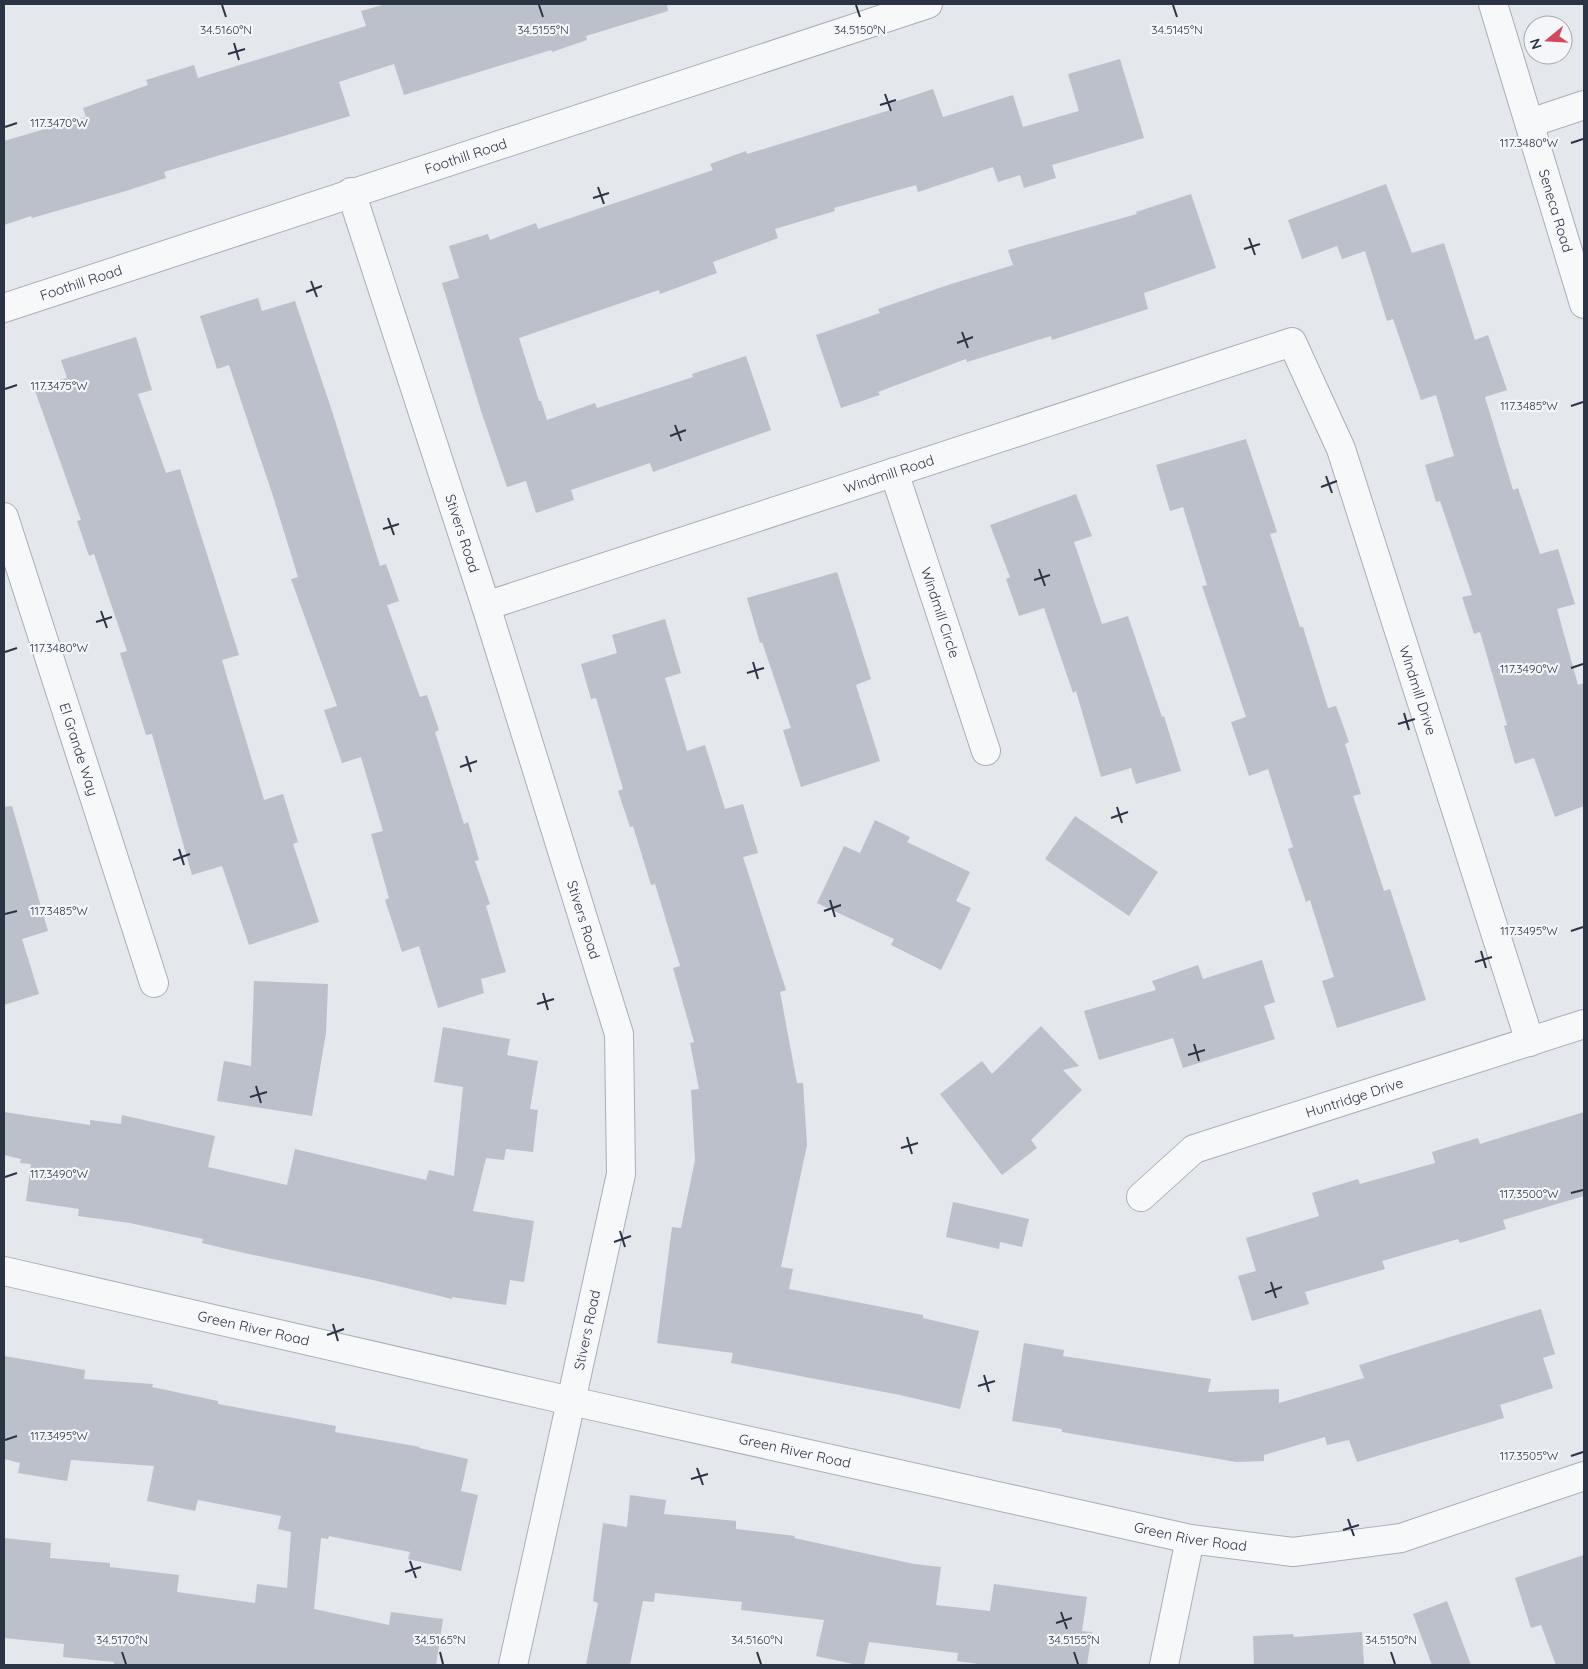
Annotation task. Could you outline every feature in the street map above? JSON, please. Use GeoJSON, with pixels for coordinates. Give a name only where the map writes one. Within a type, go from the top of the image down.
{"type":"FeatureCollection","features":[{"type":"Feature","properties":{"kind":"street","name":"Foothill Road"},"geometry":{"type":"LineString","coordinates":[[4,308],[351,192],[928,4]]}},
{"type":"Feature","properties":{"kind":"street","name":"Seneca Road"},"geometry":{"type":"LineString","coordinates":[[1493,4],[1584,304]]}},
{"type":"Feature","properties":{"kind":"street"},"geometry":{"type":"LineString","coordinates":[[1530,123],[1584,105]]}},
{"type":"Feature","properties":{"kind":"street","name":"Stivers Road"},"geometry":{"type":"LineString","coordinates":[[351,192],[486,606],[619,1034],[621,1174],[512,1665]]}},
{"type":"Feature","properties":{"kind":"street","name":"Windmill Road"},"geometry":{"type":"LineString","coordinates":[[486,606],[1292,342]]}},
{"type":"Feature","properties":{"kind":"street","name":"Windmill Drive"},"geometry":{"type":"LineString","coordinates":[[1292,342],[1340,449],[1530,1042]]}},
{"type":"Feature","properties":{"kind":"street","name":"Windmill Circle"},"geometry":{"type":"LineString","coordinates":[[894,472],[986,751]]}},
{"type":"Feature","properties":{"kind":"street","name":"El Grande Way"},"geometry":{"type":"LineString","coordinates":[[4,516],[154,982]]}},
{"type":"Feature","properties":{"kind":"street","name":"Huntridge Drive"},"geometry":{"type":"LineString","coordinates":[[1141,1197],[1194,1149],[1584,1024]]}},
{"type":"Feature","properties":{"kind":"street","name":"Green River Road"},"geometry":{"type":"LineString","coordinates":[[4,1271],[571,1401],[1190,1539],[1294,1552],[1401,1538],[1584,1476]]}},
{"type":"Feature","properties":{"kind":"street"},"geometry":{"type":"LineString","coordinates":[[1164,1665],[1190,1539]]}},
{"type":"Feature","properties":{"kind":"building"},"geometry":{"type":"Polygon","coordinates":[[[386,4],[667,4],[668,11],[586,36],[587,40],[552,52],[551,50],[404,95],[394,64],[339,82],[350,116],[164,172],[166,178],[126,191],[4,225],[4,141],[86,117],[83,108],[148,85],[146,80],[194,65],[198,78],[366,26],[361,11],[386,4]]]}},
{"type":"Feature","properties":{"kind":"building"},"geometry":{"type":"Polygon","coordinates":[[[1120,59],[1144,138],[1052,165],[1056,178],[1024,188],[1020,175],[998,182],[993,167],[918,192],[916,185],[834,208],[835,211],[775,229],[778,238],[713,262],[717,273],[660,294],[659,290],[519,338],[547,420],[595,403],[597,408],[693,377],[692,374],[746,356],[771,430],[653,472],[650,463],[571,490],[574,500],[536,513],[526,481],[507,487],[481,411],[442,283],[459,278],[449,246],[488,234],[490,240],[536,223],[538,229],[713,170],[710,164],[746,151],[747,154],[890,110],[888,104],[933,89],[943,117],[1013,95],[1023,127],[1079,111],[1068,74],[1120,59]]]}},
{"type":"Feature","properties":{"kind":"building"},"geometry":{"type":"Polygon","coordinates":[[[1386,184],[1412,253],[1444,243],[1475,340],[1488,335],[1507,390],[1485,397],[1513,490],[1518,488],[1540,554],[1558,549],[1575,604],[1557,609],[1578,685],[1584,683],[1584,806],[1555,817],[1534,758],[1515,764],[1504,726],[1507,725],[1480,632],[1474,634],[1462,597],[1472,595],[1440,501],[1436,502],[1425,465],[1454,456],[1436,395],[1421,400],[1393,319],[1387,321],[1365,251],[1342,259],[1337,246],[1302,259],[1288,220],[1386,184]]]}},
{"type":"Feature","properties":{"kind":"building"},"geometry":{"type":"Polygon","coordinates":[[[1191,194],[1216,268],[1144,293],[1148,309],[1052,340],[1051,336],[967,362],[966,359],[878,392],[880,395],[841,408],[816,335],[880,313],[878,309],[1013,265],[1008,250],[1137,214],[1136,212],[1191,194]]]}},
{"type":"Feature","properties":{"kind":"building"},"geometry":{"type":"Polygon","coordinates":[[[258,298],[262,311],[295,301],[332,411],[380,566],[386,564],[399,601],[387,605],[420,697],[427,695],[439,730],[435,732],[464,824],[468,822],[479,860],[475,861],[490,904],[486,906],[506,972],[481,979],[484,993],[438,1008],[419,946],[402,952],[385,900],[389,898],[371,834],[383,831],[361,757],[342,763],[324,710],[337,706],[291,579],[298,577],[273,496],[229,365],[217,369],[200,316],[258,298]]]}},
{"type":"Feature","properties":{"kind":"building"},"geometry":{"type":"Polygon","coordinates":[[[136,337],[152,390],[138,394],[166,473],[180,469],[239,655],[222,660],[264,800],[283,794],[298,842],[293,844],[319,922],[249,945],[222,866],[192,875],[152,734],[146,735],[120,653],[127,651],[94,554],[89,556],[77,521],[81,520],[34,388],[67,378],[61,360],[136,337]]]}},
{"type":"Feature","properties":{"kind":"building"},"geometry":{"type":"Polygon","coordinates":[[[1246,439],[1277,532],[1270,534],[1300,627],[1303,627],[1328,708],[1336,706],[1349,742],[1345,744],[1361,794],[1353,796],[1384,891],[1390,889],[1426,1000],[1337,1028],[1322,981],[1334,977],[1310,900],[1306,902],[1288,849],[1293,847],[1268,769],[1249,776],[1231,722],[1246,717],[1202,586],[1207,585],[1183,507],[1170,511],[1156,465],[1246,439]]]}},
{"type":"Feature","properties":{"kind":"building"},"geometry":{"type":"Polygon","coordinates":[[[1076,494],[1092,536],[1074,542],[1102,624],[1128,616],[1162,717],[1164,716],[1181,771],[1136,784],[1131,768],[1101,777],[1076,691],[1073,693],[1044,608],[1019,616],[1006,579],[1010,577],[990,525],[1076,494]]]}},
{"type":"Feature","properties":{"kind":"building"},"geometry":{"type":"Polygon","coordinates":[[[837,572],[871,679],[856,685],[880,761],[801,787],[783,730],[791,728],[762,642],[760,643],[747,598],[837,572]]]}},
{"type":"Feature","properties":{"kind":"building"},"geometry":{"type":"Polygon","coordinates":[[[665,619],[681,673],[665,678],[687,751],[705,745],[725,809],[743,804],[758,853],[743,857],[786,990],[780,992],[797,1083],[803,1083],[807,1145],[781,1267],[793,1269],[789,1289],[923,1315],[923,1318],[979,1331],[960,1409],[900,1395],[731,1363],[733,1353],[657,1343],[672,1227],[681,1228],[695,1160],[691,1090],[699,1089],[690,1043],[694,1042],[673,968],[680,966],[655,884],[651,885],[633,826],[630,827],[618,791],[623,789],[596,698],[591,699],[581,664],[617,653],[612,635],[665,619]]]}},
{"type":"Feature","properties":{"kind":"building"},"geometry":{"type":"Polygon","coordinates":[[[12,806],[48,931],[22,939],[39,994],[4,1005],[4,807],[12,806]]]}},
{"type":"Feature","properties":{"kind":"building"},"geometry":{"type":"Polygon","coordinates":[[[1075,816],[1158,872],[1129,916],[1045,859],[1075,816]]]}},
{"type":"Feature","properties":{"kind":"building"},"geometry":{"type":"Polygon","coordinates":[[[875,820],[910,837],[907,842],[970,872],[956,901],[971,908],[941,970],[891,945],[894,939],[817,903],[844,846],[860,853],[875,820]]]}},
{"type":"Feature","properties":{"kind":"building"},"geometry":{"type":"Polygon","coordinates":[[[1262,960],[1275,1002],[1264,1006],[1275,1039],[1183,1068],[1173,1038],[1099,1060],[1084,1011],[1156,990],[1152,981],[1198,965],[1203,979],[1262,960]]]}},
{"type":"Feature","properties":{"kind":"building"},"geometry":{"type":"Polygon","coordinates":[[[254,981],[328,984],[326,1033],[312,1116],[217,1101],[224,1061],[251,1066],[254,981]]]}},
{"type":"Feature","properties":{"kind":"building"},"geometry":{"type":"Polygon","coordinates":[[[1041,1026],[1079,1066],[1063,1070],[1082,1090],[1031,1140],[1037,1148],[1002,1175],[940,1094],[982,1061],[992,1074],[1041,1026]]]}},
{"type":"Feature","properties":{"kind":"building"},"geometry":{"type":"Polygon","coordinates":[[[443,1027],[510,1039],[507,1055],[538,1061],[530,1109],[538,1110],[533,1152],[506,1149],[504,1160],[486,1158],[473,1211],[534,1221],[524,1282],[510,1280],[506,1305],[452,1297],[452,1299],[202,1243],[203,1239],[130,1223],[78,1216],[79,1209],[26,1201],[31,1164],[20,1163],[21,1159],[4,1155],[4,1112],[90,1125],[90,1120],[121,1124],[122,1115],[215,1136],[208,1167],[287,1185],[295,1149],[426,1180],[429,1170],[454,1176],[463,1087],[434,1082],[443,1027]]]}},
{"type":"Feature","properties":{"kind":"building"},"geometry":{"type":"Polygon","coordinates":[[[1584,1112],[1584,1196],[1503,1220],[1506,1229],[1460,1243],[1458,1239],[1382,1261],[1385,1269],[1305,1292],[1309,1304],[1252,1321],[1238,1276],[1256,1271],[1246,1238],[1319,1216],[1312,1193],[1358,1179],[1360,1184],[1435,1163],[1432,1152],[1478,1138],[1480,1144],[1584,1112]]]}},
{"type":"Feature","properties":{"kind":"building"},"geometry":{"type":"Polygon","coordinates":[[[953,1202],[1029,1219],[1022,1247],[1000,1242],[999,1249],[946,1237],[953,1202]]]}},
{"type":"Feature","properties":{"kind":"building"},"geometry":{"type":"Polygon","coordinates":[[[1541,1309],[1555,1354],[1543,1358],[1553,1388],[1500,1405],[1504,1418],[1357,1462],[1349,1440],[1327,1445],[1325,1437],[1264,1455],[1264,1461],[1236,1462],[1062,1432],[1062,1429],[1012,1421],[1024,1343],[1064,1350],[1063,1356],[1211,1379],[1208,1392],[1279,1389],[1279,1403],[1364,1378],[1359,1365],[1541,1309]]]}},
{"type":"Feature","properties":{"kind":"building"},"geometry":{"type":"Polygon","coordinates":[[[4,1356],[85,1370],[84,1379],[153,1384],[152,1387],[218,1401],[218,1404],[336,1426],[335,1432],[420,1447],[468,1459],[461,1491],[478,1495],[461,1571],[408,1559],[410,1552],[329,1536],[328,1539],[321,1538],[314,1609],[389,1625],[391,1612],[443,1619],[436,1665],[114,1665],[114,1662],[63,1657],[64,1644],[4,1638],[4,1538],[51,1543],[50,1558],[110,1563],[110,1567],[179,1575],[177,1592],[255,1603],[257,1584],[287,1588],[291,1532],[278,1529],[281,1516],[198,1500],[195,1511],[147,1501],[154,1466],[71,1460],[67,1481],[18,1473],[20,1463],[4,1459],[4,1356]]]}},
{"type":"Feature","properties":{"kind":"building"},"geometry":{"type":"Polygon","coordinates":[[[630,1495],[666,1500],[664,1514],[736,1521],[736,1529],[795,1536],[794,1538],[914,1564],[941,1567],[936,1605],[990,1611],[994,1584],[1087,1597],[1082,1631],[1092,1632],[1087,1665],[985,1665],[957,1661],[958,1653],[869,1642],[864,1665],[858,1665],[816,1656],[824,1620],[741,1610],[742,1602],[655,1593],[654,1602],[643,1601],[630,1665],[586,1665],[598,1603],[593,1601],[603,1523],[627,1527],[630,1495]]]}},
{"type":"Feature","properties":{"kind":"building"},"geometry":{"type":"Polygon","coordinates":[[[1584,1555],[1584,1665],[1556,1665],[1541,1625],[1531,1628],[1515,1578],[1584,1555]]]}},
{"type":"Feature","properties":{"kind":"building"},"geometry":{"type":"Polygon","coordinates":[[[1447,1601],[1471,1665],[1432,1665],[1413,1614],[1447,1601]]]}},
{"type":"Feature","properties":{"kind":"building"},"geometry":{"type":"Polygon","coordinates":[[[1362,1632],[1364,1665],[1254,1665],[1253,1636],[1293,1634],[1294,1637],[1362,1632]]]}}]}
